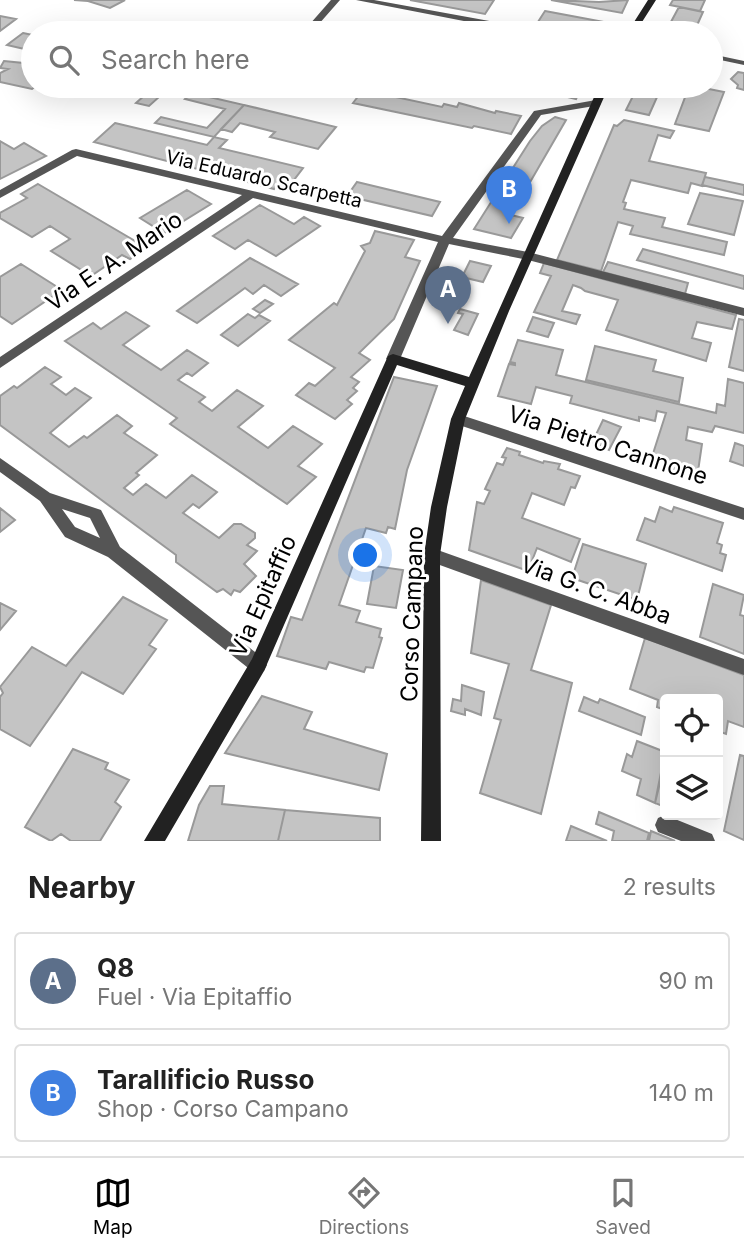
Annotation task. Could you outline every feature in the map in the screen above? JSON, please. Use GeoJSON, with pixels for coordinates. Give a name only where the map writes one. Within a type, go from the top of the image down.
{"type":"FeatureCollection","features":[{"type":"Feature","properties":{"kind":"main road"},"geometry":{"type":"LineString","coordinates":[[639,21],[652,0]]}},
{"type":"Feature","properties":{"kind":"main road","name":"Corso Campano"},"geometry":{"type":"LineString","coordinates":[[431,841],[432,555],[439,507],[458,419],[598,98]]}},
{"type":"Feature","properties":{"kind":"main road"},"geometry":{"type":"LineString","coordinates":[[393,359],[472,383]]}},
{"type":"Feature","properties":{"kind":"main road","name":"Via Epitaffio"},"geometry":{"type":"LineString","coordinates":[[154,841],[258,665],[393,359]]}},
{"type":"Feature","properties":{"kind":"street"},"geometry":{"type":"LineString","coordinates":[[317,21],[336,0]]}},
{"type":"Feature","properties":{"kind":"street"},"geometry":{"type":"LineString","coordinates":[[360,0],[474,21]]}},
{"type":"Feature","properties":{"kind":"street","name":"Via Epitaffio"},"geometry":{"type":"LineString","coordinates":[[393,359],[445,240],[538,113],[596,103]]}},
{"type":"Feature","properties":{"kind":"street","name":"Via Eduardo Scarpetta"},"geometry":{"type":"LineString","coordinates":[[0,195],[76,152],[445,240],[528,256],[744,312]]}},
{"type":"Feature","properties":{"kind":"street","name":"Via E. A. Mario"},"geometry":{"type":"LineString","coordinates":[[0,363],[251,194]]}},
{"type":"Feature","properties":{"kind":"street","name":"Via Pietro Cannone"},"geometry":{"type":"LineString","coordinates":[[458,419],[744,514]]}},
{"type":"Feature","properties":{"kind":"street"},"geometry":{"type":"LineString","coordinates":[[0,464],[45,497],[70,532],[114,552],[258,665]]}},
{"type":"Feature","properties":{"kind":"street"},"geometry":{"type":"LineString","coordinates":[[45,497],[96,513],[114,552]]}},
{"type":"Feature","properties":{"kind":"street","name":"Via G. C. Abba"},"geometry":{"type":"LineString","coordinates":[[432,555],[744,667]]}},
{"type":"Feature","properties":{"kind":"street"},"geometry":{"type":"LineString","coordinates":[[666,825],[705,841]]}},
{"type":"Feature","properties":{"kind":"lane"},"geometry":{"type":"LineString","coordinates":[[723,58],[744,62]]}},
{"type":"Feature","properties":{"kind":"building"},"geometry":{"type":"Polygon","coordinates":[[[74,0],[125,0],[110,8],[74,0]]]}},
{"type":"Feature","properties":{"kind":"building"},"geometry":{"type":"Polygon","coordinates":[[[410,0],[494,0],[485,14],[410,0]]]}},
{"type":"Feature","properties":{"kind":"building"},"geometry":{"type":"Polygon","coordinates":[[[551,0],[599,2],[628,0],[622,13],[551,0]]]}},
{"type":"Feature","properties":{"kind":"building"},"geometry":{"type":"Polygon","coordinates":[[[673,0],[705,0],[700,11],[670,5],[673,0]]]}},
{"type":"Feature","properties":{"kind":"building"},"geometry":{"type":"Polygon","coordinates":[[[679,7],[703,12],[699,21],[671,21],[679,7]]]}},
{"type":"Feature","properties":{"kind":"building"},"geometry":{"type":"Polygon","coordinates":[[[545,11],[598,21],[539,21],[545,11]]]}},
{"type":"Feature","properties":{"kind":"building"},"geometry":{"type":"Polygon","coordinates":[[[0,16],[16,19],[0,31],[0,16]]]}},
{"type":"Feature","properties":{"kind":"building"},"geometry":{"type":"Polygon","coordinates":[[[21,34],[21,48],[7,45],[21,34]]]}},
{"type":"Feature","properties":{"kind":"building"},"geometry":{"type":"Polygon","coordinates":[[[4,61],[21,63],[21,87],[0,82],[0,73],[8,69],[0,68],[4,61]]]}},
{"type":"Feature","properties":{"kind":"building"},"geometry":{"type":"Polygon","coordinates":[[[738,72],[744,73],[744,90],[737,88],[738,85],[731,79],[738,72]]]}},
{"type":"Feature","properties":{"kind":"building"},"geometry":{"type":"Polygon","coordinates":[[[142,98],[158,98],[149,106],[136,103],[142,98]]]}},
{"type":"Feature","properties":{"kind":"building"},"geometry":{"type":"Polygon","coordinates":[[[214,98],[244,105],[214,137],[155,123],[161,117],[207,128],[225,109],[185,99],[214,98]]]}},
{"type":"Feature","properties":{"kind":"building"},"geometry":{"type":"Polygon","coordinates":[[[357,98],[400,98],[442,107],[444,104],[457,107],[459,103],[495,113],[496,111],[521,116],[511,134],[353,103],[357,98]]]}},
{"type":"Feature","properties":{"kind":"building"},"geometry":{"type":"Polygon","coordinates":[[[632,98],[657,98],[649,115],[626,110],[632,98]]]}},
{"type":"Feature","properties":{"kind":"building"},"geometry":{"type":"Polygon","coordinates":[[[685,98],[722,98],[709,131],[675,124],[685,98]]]}},
{"type":"Feature","properties":{"kind":"building"},"geometry":{"type":"Polygon","coordinates":[[[244,105],[336,127],[318,149],[270,137],[275,132],[240,123],[232,132],[221,129],[244,105]]]}},
{"type":"Feature","properties":{"kind":"building"},"geometry":{"type":"Polygon","coordinates":[[[555,117],[566,120],[511,215],[523,218],[511,238],[474,229],[530,141],[542,126],[555,117]]]}},
{"type":"Feature","properties":{"kind":"building"},"geometry":{"type":"Polygon","coordinates":[[[624,120],[674,131],[670,138],[658,135],[649,161],[706,173],[702,186],[691,183],[688,193],[631,180],[623,202],[626,203],[624,209],[665,218],[662,227],[727,242],[724,255],[630,234],[633,226],[618,222],[601,271],[557,260],[614,125],[617,126],[624,120]]]}},
{"type":"Feature","properties":{"kind":"building"},"geometry":{"type":"Polygon","coordinates":[[[115,123],[207,145],[214,137],[227,140],[219,148],[303,168],[287,189],[276,186],[274,189],[94,142],[115,123]]]}},
{"type":"Feature","properties":{"kind":"building"},"geometry":{"type":"Polygon","coordinates":[[[0,141],[14,149],[24,143],[46,156],[0,179],[0,141]]]}},
{"type":"Feature","properties":{"kind":"building"},"geometry":{"type":"Polygon","coordinates":[[[705,177],[744,185],[744,195],[702,185],[705,177]]]}},
{"type":"Feature","properties":{"kind":"building"},"geometry":{"type":"Polygon","coordinates":[[[357,182],[440,202],[432,216],[347,196],[357,182]]]}},
{"type":"Feature","properties":{"kind":"building"},"geometry":{"type":"Polygon","coordinates":[[[38,184],[147,248],[130,259],[122,255],[91,276],[51,251],[70,239],[50,226],[32,237],[0,218],[0,213],[27,198],[21,194],[38,184]]]}},
{"type":"Feature","properties":{"kind":"building"},"geometry":{"type":"Polygon","coordinates":[[[187,190],[211,204],[164,233],[140,218],[187,190]]]}},
{"type":"Feature","properties":{"kind":"building"},"geometry":{"type":"Polygon","coordinates":[[[700,193],[743,201],[734,235],[688,224],[700,193]]]}},
{"type":"Feature","properties":{"kind":"building"},"geometry":{"type":"Polygon","coordinates":[[[260,205],[294,224],[304,217],[320,226],[276,256],[248,240],[235,249],[213,236],[260,205]]]}},
{"type":"Feature","properties":{"kind":"building"},"geometry":{"type":"Polygon","coordinates":[[[375,231],[414,240],[405,257],[420,261],[394,319],[359,353],[370,360],[351,377],[359,382],[353,388],[357,391],[347,400],[352,404],[335,419],[296,395],[309,383],[315,386],[335,368],[289,340],[334,303],[337,305],[365,251],[361,246],[370,243],[375,231]]]}},
{"type":"Feature","properties":{"kind":"building"},"geometry":{"type":"Polygon","coordinates":[[[643,249],[744,276],[744,289],[637,260],[643,249]]]}},
{"type":"Feature","properties":{"kind":"building"},"geometry":{"type":"Polygon","coordinates":[[[250,258],[298,284],[281,296],[264,285],[253,294],[245,288],[197,323],[177,311],[250,258]]]}},
{"type":"Feature","properties":{"kind":"building"},"geometry":{"type":"Polygon","coordinates":[[[470,261],[491,266],[483,282],[462,277],[470,261]]]}},
{"type":"Feature","properties":{"kind":"building"},"geometry":{"type":"Polygon","coordinates":[[[608,262],[688,283],[685,294],[603,272],[608,262]]]}},
{"type":"Feature","properties":{"kind":"building"},"geometry":{"type":"Polygon","coordinates":[[[544,263],[736,315],[732,329],[697,322],[692,338],[711,343],[706,361],[606,330],[618,300],[573,285],[562,311],[580,315],[576,324],[534,312],[551,276],[540,273],[544,263]]]}},
{"type":"Feature","properties":{"kind":"building"},"geometry":{"type":"Polygon","coordinates":[[[21,264],[62,290],[12,324],[0,316],[0,277],[21,264]]]}},
{"type":"Feature","properties":{"kind":"building"},"geometry":{"type":"Polygon","coordinates":[[[265,300],[273,304],[260,313],[253,309],[265,300]]]}},
{"type":"Feature","properties":{"kind":"building"},"geometry":{"type":"Polygon","coordinates":[[[460,309],[478,314],[468,335],[454,330],[463,314],[458,313],[460,309]]]}},
{"type":"Feature","properties":{"kind":"building"},"geometry":{"type":"Polygon","coordinates":[[[126,312],[149,326],[123,345],[161,370],[187,350],[208,363],[192,376],[187,373],[178,380],[205,397],[199,402],[212,411],[237,390],[263,406],[238,427],[268,448],[293,426],[322,444],[298,466],[316,477],[287,504],[170,424],[177,418],[65,341],[93,323],[101,329],[126,312]]]}},
{"type":"Feature","properties":{"kind":"building"},"geometry":{"type":"Polygon","coordinates":[[[248,314],[255,318],[259,315],[270,321],[238,346],[221,335],[248,314]]]}},
{"type":"Feature","properties":{"kind":"building"},"geometry":{"type":"Polygon","coordinates":[[[533,317],[554,323],[548,337],[527,331],[533,317]]]}},
{"type":"Feature","properties":{"kind":"building"},"geometry":{"type":"Polygon","coordinates":[[[739,319],[744,320],[744,371],[729,367],[739,319]]]}},
{"type":"Feature","properties":{"kind":"building"},"geometry":{"type":"Polygon","coordinates":[[[518,340],[563,350],[556,375],[716,413],[717,404],[725,406],[728,379],[744,383],[744,433],[715,426],[712,432],[688,427],[686,440],[702,444],[697,478],[650,463],[666,413],[657,411],[655,421],[639,417],[639,421],[570,403],[572,396],[536,387],[531,404],[498,396],[509,364],[515,365],[510,362],[518,340]]]}},
{"type":"Feature","properties":{"kind":"building"},"geometry":{"type":"Polygon","coordinates":[[[595,346],[656,360],[653,371],[683,378],[679,402],[586,380],[595,346]]]}},
{"type":"Feature","properties":{"kind":"building"},"geometry":{"type":"Polygon","coordinates":[[[45,367],[61,377],[51,384],[66,395],[75,388],[91,398],[50,433],[69,447],[84,436],[87,438],[117,415],[132,426],[124,433],[157,455],[136,473],[139,475],[124,488],[133,495],[146,484],[166,498],[192,475],[217,492],[199,508],[193,504],[183,513],[219,538],[234,524],[241,524],[255,533],[255,538],[247,545],[257,551],[244,564],[256,576],[240,592],[234,590],[231,595],[223,589],[217,592],[176,562],[176,555],[0,425],[0,396],[14,386],[17,388],[45,367]]]}},
{"type":"Feature","properties":{"kind":"building"},"geometry":{"type":"Polygon","coordinates":[[[394,377],[437,386],[407,470],[395,529],[388,527],[386,533],[366,528],[339,605],[360,611],[356,622],[381,629],[379,637],[382,638],[373,668],[366,667],[364,672],[329,662],[326,669],[277,656],[291,617],[302,620],[394,377]]]}},
{"type":"Feature","properties":{"kind":"building"},"geometry":{"type":"Polygon","coordinates":[[[603,420],[621,427],[609,450],[592,443],[603,420]]]}},
{"type":"Feature","properties":{"kind":"building"},"geometry":{"type":"Polygon","coordinates":[[[735,443],[744,446],[744,466],[730,461],[735,443]]]}},
{"type":"Feature","properties":{"kind":"building"},"geometry":{"type":"Polygon","coordinates":[[[507,448],[543,463],[560,464],[558,469],[580,476],[575,488],[571,487],[564,505],[532,493],[522,518],[580,539],[571,562],[537,548],[528,571],[469,550],[477,502],[484,504],[490,491],[485,489],[497,463],[503,465],[506,458],[502,457],[507,448]]]}},
{"type":"Feature","properties":{"kind":"building"},"geometry":{"type":"Polygon","coordinates":[[[660,507],[672,512],[674,507],[723,523],[717,543],[722,545],[720,553],[726,555],[722,571],[637,540],[645,518],[655,522],[660,507]]]}},
{"type":"Feature","properties":{"kind":"building"},"geometry":{"type":"Polygon","coordinates":[[[0,508],[15,520],[0,532],[0,508]]]}},
{"type":"Feature","properties":{"kind":"building"},"geometry":{"type":"Polygon","coordinates":[[[583,544],[646,564],[637,600],[572,578],[583,544]]]}},
{"type":"Feature","properties":{"kind":"building"},"geometry":{"type":"Polygon","coordinates":[[[374,566],[403,570],[396,608],[367,604],[374,566]]]}},
{"type":"Feature","properties":{"kind":"building"},"geometry":{"type":"Polygon","coordinates":[[[481,580],[551,605],[531,670],[572,683],[541,814],[480,793],[501,720],[494,718],[509,664],[471,653],[481,580]]]}},
{"type":"Feature","properties":{"kind":"building"},"geometry":{"type":"Polygon","coordinates":[[[713,584],[744,595],[740,615],[744,616],[744,654],[700,637],[713,584]]]}},
{"type":"Feature","properties":{"kind":"building"},"geometry":{"type":"Polygon","coordinates":[[[123,597],[167,620],[149,645],[156,649],[123,694],[82,672],[30,746],[0,729],[0,697],[3,693],[0,687],[32,647],[66,666],[123,597]]]}},
{"type":"Feature","properties":{"kind":"building"},"geometry":{"type":"Polygon","coordinates":[[[0,603],[16,611],[0,630],[0,603]]]}},
{"type":"Feature","properties":{"kind":"building"},"geometry":{"type":"Polygon","coordinates":[[[645,638],[744,675],[744,727],[728,721],[726,734],[723,733],[723,694],[660,694],[660,708],[657,707],[658,700],[630,689],[645,638]]]}},
{"type":"Feature","properties":{"kind":"building"},"geometry":{"type":"Polygon","coordinates":[[[462,685],[484,692],[481,715],[465,709],[465,715],[451,711],[453,699],[461,701],[462,685]]]}},
{"type":"Feature","properties":{"kind":"building"},"geometry":{"type":"Polygon","coordinates":[[[262,696],[312,712],[304,729],[387,754],[379,790],[225,753],[262,696]]]}},
{"type":"Feature","properties":{"kind":"building"},"geometry":{"type":"Polygon","coordinates":[[[584,697],[598,703],[600,699],[645,717],[641,735],[579,711],[584,697]]]}},
{"type":"Feature","properties":{"kind":"building"},"geometry":{"type":"Polygon","coordinates":[[[637,741],[660,750],[660,778],[655,803],[637,795],[641,779],[622,771],[627,754],[632,757],[637,741]]]}},
{"type":"Feature","properties":{"kind":"building"},"geometry":{"type":"Polygon","coordinates":[[[73,749],[108,763],[105,769],[129,780],[115,802],[121,807],[100,841],[71,841],[61,834],[51,841],[25,827],[73,749]]]}},
{"type":"Feature","properties":{"kind":"building"},"geometry":{"type":"Polygon","coordinates":[[[740,755],[744,756],[744,840],[724,831],[740,755]]]}},
{"type":"Feature","properties":{"kind":"building"},"geometry":{"type":"Polygon","coordinates":[[[660,782],[660,805],[655,803],[660,782]]]}},
{"type":"Feature","properties":{"kind":"building"},"geometry":{"type":"Polygon","coordinates":[[[210,786],[224,786],[222,804],[285,810],[278,841],[188,841],[199,805],[210,786]]]}},
{"type":"Feature","properties":{"kind":"building"},"geometry":{"type":"Polygon","coordinates":[[[285,810],[380,818],[380,841],[278,841],[285,810]]]}},
{"type":"Feature","properties":{"kind":"building"},"geometry":{"type":"Polygon","coordinates":[[[599,812],[649,833],[647,841],[612,841],[614,831],[596,824],[599,812]]]}},
{"type":"Feature","properties":{"kind":"building"},"geometry":{"type":"Polygon","coordinates":[[[571,826],[607,841],[566,841],[571,826]]]}},
{"type":"Feature","properties":{"kind":"building"},"geometry":{"type":"Polygon","coordinates":[[[651,831],[675,841],[649,841],[651,831]]]}},
{"type":"Feature","properties":{"kind":"place","name":"Tarallificio Russo"},"geometry":{"type":"Point","coordinates":[509,224]}},
{"type":"Feature","properties":{"kind":"place","name":"Q8"},"geometry":{"type":"Point","coordinates":[448,324]}}]}
